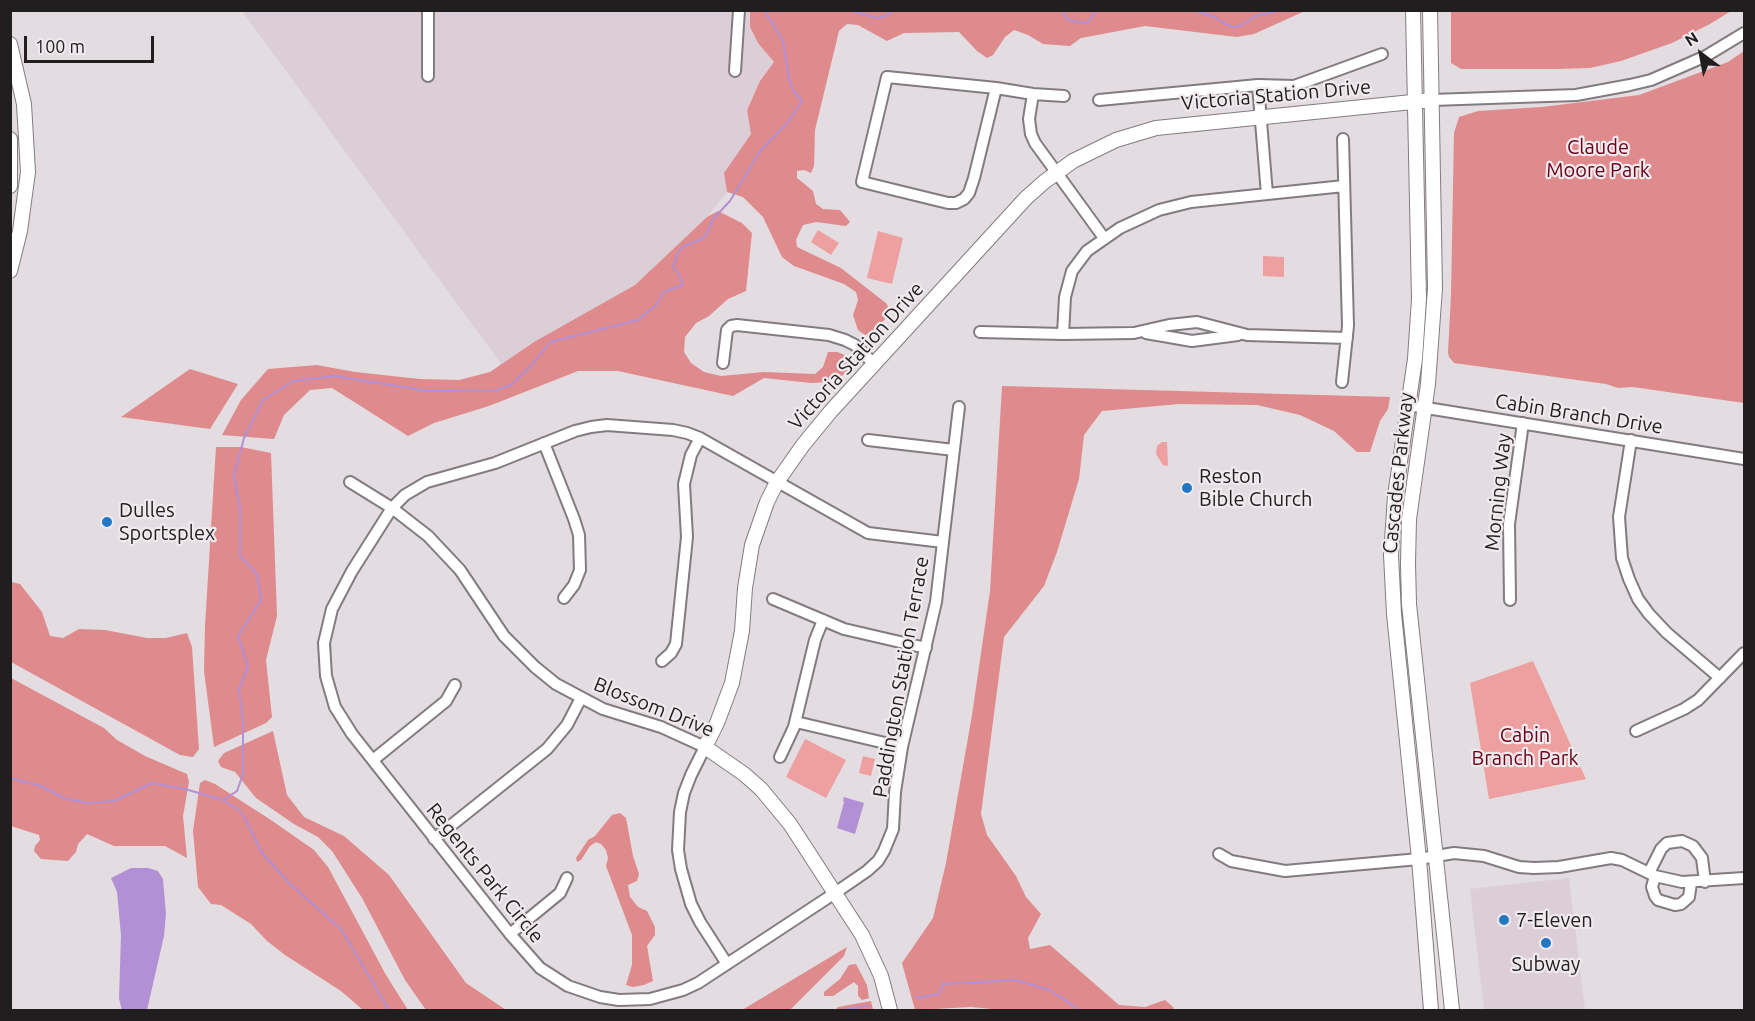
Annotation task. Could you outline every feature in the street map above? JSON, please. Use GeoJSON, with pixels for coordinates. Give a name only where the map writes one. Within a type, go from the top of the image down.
{"type":"FeatureCollection","features":[{"type":"Feature","properties":{"kind":"main road","name":"Cascades Parkway"},"geometry":{"type":"LineString","coordinates":[[1413,10],[1419,299],[1415,359],[1393,516],[1391,575],[1419,859],[1431,1011]]}},
{"type":"Feature","properties":{"kind":"main road","name":"Cascades Parkway"},"geometry":{"type":"LineString","coordinates":[[1430,10],[1435,288],[1425,408],[1409,519],[1408,563],[1409,604],[1452,1011]]}},
{"type":"Feature","properties":{"kind":"main road"},"geometry":{"type":"LineString","coordinates":[[10,44],[24,104],[28,172],[20,231],[10,271]]}},
{"type":"Feature","properties":{"kind":"main road","name":"Victoria Station Drive"},"geometry":{"type":"LineString","coordinates":[[705,747],[732,683],[741,640],[744,588],[752,545],[767,502],[777,482],[803,445],[873,364],[1026,198],[1056,172],[1094,149],[1133,134],[1179,124],[1432,100]]}},
{"type":"Feature","properties":{"kind":"main road"},"geometry":{"type":"LineString","coordinates":[[10,139],[10,186]]}},
{"type":"Feature","properties":{"kind":"main road","name":"Blossom Drive"},"geometry":{"type":"LineString","coordinates":[[705,747],[744,774],[776,806],[862,935],[881,976],[890,1011]]}},
{"type":"Feature","properties":{"kind":"street"},"geometry":{"type":"LineString","coordinates":[[428,10],[428,76]]}},
{"type":"Feature","properties":{"kind":"street"},"geometry":{"type":"LineString","coordinates":[[735,71],[739,10]]}},
{"type":"Feature","properties":{"kind":"street"},"geometry":{"type":"LineString","coordinates":[[1432,100],[1576,95],[1630,86],[1706,56],[1744,33]]}},
{"type":"Feature","properties":{"kind":"street"},"geometry":{"type":"LineString","coordinates":[[1099,100],[1258,85],[1283,87],[1300,84],[1382,54]]}},
{"type":"Feature","properties":{"kind":"street"},"geometry":{"type":"LineString","coordinates":[[996,88],[974,178],[969,193],[964,199],[956,203],[948,203],[862,182],[887,77],[996,88],[1033,94],[1064,96]]}},
{"type":"Feature","properties":{"kind":"street"},"geometry":{"type":"LineString","coordinates":[[1258,85],[1267,194]]}},
{"type":"Feature","properties":{"kind":"street"},"geometry":{"type":"LineString","coordinates":[[1033,94],[1029,119],[1035,143],[1104,238]]}},
{"type":"Feature","properties":{"kind":"street"},"geometry":{"type":"LineString","coordinates":[[1342,382],[1347,338],[1343,139]]}},
{"type":"Feature","properties":{"kind":"street"},"geometry":{"type":"LineString","coordinates":[[1063,334],[1065,297],[1072,271],[1087,251],[1138,218],[1174,206],[1206,200],[1344,186]]}},
{"type":"Feature","properties":{"kind":"street"},"geometry":{"type":"LineString","coordinates":[[1134,333],[1168,325],[1197,322],[1247,335]]}},
{"type":"Feature","properties":{"kind":"street"},"geometry":{"type":"LineString","coordinates":[[723,363],[727,330],[737,325],[845,340],[855,345],[873,364]]}},
{"type":"Feature","properties":{"kind":"street"},"geometry":{"type":"LineString","coordinates":[[980,332],[1147,333],[1192,341],[1247,335],[1347,338]]}},
{"type":"Feature","properties":{"kind":"street","name":"Cabin Branch Drive"},"geometry":{"type":"LineString","coordinates":[[1408,405],[1744,459]]}},
{"type":"Feature","properties":{"kind":"street","name":"Paddington Station Terrace"},"geometry":{"type":"LineString","coordinates":[[835,893],[878,861],[893,829],[895,792],[902,747],[936,602],[959,407]]}},
{"type":"Feature","properties":{"kind":"street","name":"Morning Way"},"geometry":{"type":"LineString","coordinates":[[1510,600],[1509,524],[1523,423]]}},
{"type":"Feature","properties":{"kind":"street","name":"Regents Park Circle"},"geometry":{"type":"LineString","coordinates":[[835,893],[698,983],[667,996],[619,1000],[583,993],[553,978],[527,956],[343,722],[335,707],[326,676],[324,643],[332,609],[340,592],[392,508],[405,495],[427,483],[495,463],[575,430],[607,425],[673,430],[700,438],[868,533],[943,542]]}},
{"type":"Feature","properties":{"kind":"street"},"geometry":{"type":"LineString","coordinates":[[662,661],[671,653],[676,644],[687,537],[684,484],[691,455],[700,438]]}},
{"type":"Feature","properties":{"kind":"street"},"geometry":{"type":"LineString","coordinates":[[868,440],[954,450]]}},
{"type":"Feature","properties":{"kind":"street"},"geometry":{"type":"LineString","coordinates":[[1631,441],[1619,517],[1622,558],[1629,579],[1648,614],[1720,678]]}},
{"type":"Feature","properties":{"kind":"street"},"geometry":{"type":"LineString","coordinates":[[544,443],[579,535],[580,570],[574,585],[564,598]]}},
{"type":"Feature","properties":{"kind":"street","name":"Blossom Drive"},"geometry":{"type":"LineString","coordinates":[[350,482],[392,508],[445,552],[470,584],[491,618],[519,652],[556,684],[603,709],[683,735],[705,747]]}},
{"type":"Feature","properties":{"kind":"street"},"geometry":{"type":"LineString","coordinates":[[773,599],[844,629],[926,648]]}},
{"type":"Feature","properties":{"kind":"street"},"geometry":{"type":"LineString","coordinates":[[780,757],[796,722],[815,640],[823,620]]}},
{"type":"Feature","properties":{"kind":"street"},"geometry":{"type":"LineString","coordinates":[[1636,730],[1684,709],[1698,700],[1744,653]]}},
{"type":"Feature","properties":{"kind":"street"},"geometry":{"type":"LineString","coordinates":[[372,760],[446,701],[455,685]]}},
{"type":"Feature","properties":{"kind":"street"},"geometry":{"type":"LineString","coordinates":[[434,838],[547,749],[567,725],[581,698]]}},
{"type":"Feature","properties":{"kind":"street"},"geometry":{"type":"LineString","coordinates":[[796,722],[902,747]]}},
{"type":"Feature","properties":{"kind":"street","name":"Victoria Station Drive"},"geometry":{"type":"LineString","coordinates":[[705,747],[690,775],[684,793],[680,812],[678,850],[691,904],[727,964]]}},
{"type":"Feature","properties":{"kind":"street"},"geometry":{"type":"LineString","coordinates":[[1691,883],[1689,897],[1681,904],[1675,906],[1658,900],[1654,896],[1652,874],[1661,849],[1667,843],[1682,841],[1693,846],[1702,858],[1705,882]]}},
{"type":"Feature","properties":{"kind":"street"},"geometry":{"type":"LineString","coordinates":[[1219,854],[1231,861],[1285,870],[1419,859],[1454,853],[1534,868],[1559,867],[1611,858],[1622,860],[1652,874],[1691,883],[1744,878]]}},
{"type":"Feature","properties":{"kind":"street"},"geometry":{"type":"LineString","coordinates":[[510,934],[560,893],[567,878]]}},
{"type":"Feature","properties":{"kind":"shaded area"},"geometry":{"type":"Polygon","coordinates":[[[242,11],[750,11],[750,27],[758,43],[774,62],[760,81],[747,109],[751,134],[724,173],[727,192],[707,217],[635,285],[534,342],[502,365],[242,11]]]}},
{"type":"Feature","properties":{"kind":"shaded area"},"geometry":{"type":"Polygon","coordinates":[[[844,797],[864,803],[855,834],[837,828],[844,797]]]}},
{"type":"Feature","properties":{"kind":"shaded area"},"geometry":{"type":"Polygon","coordinates":[[[131,868],[148,868],[158,871],[163,879],[166,914],[164,936],[147,1010],[122,1010],[119,999],[121,935],[117,892],[111,878],[131,868]]]}},
{"type":"Feature","properties":{"kind":"shaded area"},"geometry":{"type":"Polygon","coordinates":[[[1569,878],[1585,1010],[1484,1010],[1470,889],[1569,878]]]}},
{"type":"Feature","properties":{"kind":"green space"},"geometry":{"type":"Polygon","coordinates":[[[750,10],[1305,11],[1254,34],[1237,37],[1145,26],[1081,38],[1070,46],[1043,44],[1014,30],[1005,37],[993,55],[987,58],[959,32],[904,33],[887,41],[858,25],[847,24],[839,31],[815,130],[814,166],[811,173],[804,170],[797,171],[797,178],[813,191],[816,204],[823,209],[840,210],[850,222],[846,226],[816,222],[803,225],[796,240],[797,247],[841,268],[887,304],[889,311],[886,318],[873,333],[865,335],[858,330],[853,315],[858,300],[856,292],[844,284],[794,266],[782,257],[763,217],[743,197],[727,192],[724,173],[751,134],[747,110],[760,81],[774,62],[758,43],[750,27],[750,10]]]}},
{"type":"Feature","properties":{"kind":"green space"},"geometry":{"type":"Polygon","coordinates":[[[1451,10],[1731,11],[1672,43],[1621,61],[1590,68],[1461,69],[1451,63],[1451,10]]]}},
{"type":"Feature","properties":{"kind":"green space","name":"Claude Moore Park"},"geometry":{"type":"Polygon","coordinates":[[[1744,51],[1744,403],[1633,387],[1618,388],[1606,384],[1454,363],[1448,352],[1454,133],[1459,117],[1478,111],[1542,107],[1639,95],[1728,62],[1744,51]]]}},
{"type":"Feature","properties":{"kind":"green space"},"geometry":{"type":"Polygon","coordinates":[[[718,211],[742,223],[752,233],[746,291],[728,299],[709,316],[696,323],[685,337],[684,352],[691,363],[704,372],[721,376],[764,372],[815,374],[823,367],[828,352],[837,352],[848,356],[850,367],[843,375],[828,382],[811,383],[764,378],[733,396],[618,371],[578,371],[489,406],[434,423],[408,436],[332,388],[310,390],[284,415],[274,439],[222,435],[241,400],[268,369],[317,365],[355,372],[420,379],[459,380],[490,372],[534,342],[635,285],[707,217],[718,211]]]}},
{"type":"Feature","properties":{"kind":"green space"},"geometry":{"type":"Polygon","coordinates":[[[818,230],[839,243],[831,255],[811,242],[818,230]]]}},
{"type":"Feature","properties":{"kind":"green space"},"geometry":{"type":"Polygon","coordinates":[[[878,231],[903,238],[892,284],[867,278],[878,231]]]}},
{"type":"Feature","properties":{"kind":"green space"},"geometry":{"type":"Polygon","coordinates":[[[1263,256],[1284,257],[1284,277],[1263,276],[1263,256]]]}},
{"type":"Feature","properties":{"kind":"green space"},"geometry":{"type":"Polygon","coordinates":[[[190,369],[238,384],[210,429],[121,417],[190,369]]]}},
{"type":"Feature","properties":{"kind":"green space"},"geometry":{"type":"Polygon","coordinates":[[[1002,386],[1390,397],[1388,409],[1380,421],[1370,452],[1357,452],[1334,431],[1300,415],[1257,405],[1179,404],[1102,411],[1084,435],[1079,479],[1044,586],[1004,637],[981,814],[987,835],[1016,876],[1026,897],[1041,914],[1028,938],[1030,949],[1050,945],[1119,1005],[1145,1007],[1165,1000],[1174,1008],[1173,1010],[1003,1010],[971,1007],[915,1010],[902,963],[933,918],[946,863],[972,715],[990,591],[1002,386]]]}},
{"type":"Feature","properties":{"kind":"green space"},"geometry":{"type":"Polygon","coordinates":[[[1162,442],[1167,442],[1168,466],[1163,465],[1156,454],[1157,446],[1162,442]]]}},
{"type":"Feature","properties":{"kind":"green space"},"geometry":{"type":"Polygon","coordinates":[[[216,447],[241,447],[271,453],[277,616],[266,660],[272,717],[266,723],[214,747],[204,671],[216,447]]]}},
{"type":"Feature","properties":{"kind":"green space"},"geometry":{"type":"Polygon","coordinates":[[[11,582],[20,584],[42,612],[50,636],[63,638],[79,629],[105,630],[147,638],[166,638],[187,633],[192,647],[199,749],[193,757],[180,755],[11,662],[11,582]]]}},
{"type":"Feature","properties":{"kind":"green space","name":"Cabin Branch Park"},"geometry":{"type":"Polygon","coordinates":[[[1533,661],[1586,779],[1489,799],[1470,683],[1533,661]]]}},
{"type":"Feature","properties":{"kind":"green space"},"geometry":{"type":"Polygon","coordinates":[[[11,678],[104,728],[117,740],[145,756],[187,774],[189,782],[183,816],[187,858],[165,846],[114,846],[87,834],[68,861],[41,859],[34,851],[40,840],[39,835],[11,826],[11,678]]]}},
{"type":"Feature","properties":{"kind":"green space"},"geometry":{"type":"Polygon","coordinates":[[[273,731],[287,795],[304,817],[344,836],[389,875],[466,983],[506,1010],[426,1010],[405,980],[362,898],[332,851],[318,837],[256,798],[235,772],[221,767],[218,761],[224,753],[273,731]]]}},
{"type":"Feature","properties":{"kind":"green space"},"geometry":{"type":"Polygon","coordinates":[[[805,739],[846,760],[826,798],[786,777],[805,739]]]}},
{"type":"Feature","properties":{"kind":"green space"},"geometry":{"type":"Polygon","coordinates":[[[863,756],[875,759],[871,776],[859,773],[863,756]]]}},
{"type":"Feature","properties":{"kind":"green space"},"geometry":{"type":"Polygon","coordinates":[[[205,780],[215,784],[314,850],[328,867],[386,975],[408,1010],[363,1010],[341,991],[285,955],[251,924],[221,905],[211,904],[198,887],[193,831],[200,783],[205,780]]]}},
{"type":"Feature","properties":{"kind":"green space"},"geometry":{"type":"Polygon","coordinates":[[[620,813],[626,818],[639,874],[637,881],[628,885],[630,897],[638,907],[647,911],[655,927],[655,935],[647,946],[653,981],[633,987],[626,985],[632,965],[632,935],[606,866],[608,858],[606,850],[596,842],[590,846],[581,860],[577,862],[576,858],[588,840],[595,836],[612,815],[620,813]]]}},
{"type":"Feature","properties":{"kind":"green space"},"geometry":{"type":"Polygon","coordinates":[[[847,947],[844,956],[790,1010],[742,1010],[847,947]]]}},
{"type":"Feature","properties":{"kind":"green space"},"geometry":{"type":"Polygon","coordinates":[[[856,964],[867,985],[869,998],[862,1000],[858,996],[858,986],[854,982],[833,996],[824,996],[824,992],[840,979],[849,965],[856,964]]]}},
{"type":"Feature","properties":{"kind":"green space"},"geometry":{"type":"Polygon","coordinates":[[[871,1001],[873,1010],[835,1010],[838,1007],[871,1001]]]}},
{"type":"Feature","properties":{"kind":"waterway"},"geometry":{"type":"LineString","coordinates":[[223,800],[237,791],[243,774],[243,723],[239,689],[248,667],[238,636],[261,600],[257,574],[240,556],[240,507],[234,476],[244,438],[263,400],[293,381],[335,376],[422,390],[494,391],[511,385],[532,365],[550,342],[638,320],[655,306],[664,292],[682,285],[680,276],[673,267],[678,253],[684,246],[702,239],[707,233],[713,219],[730,201],[760,151],[788,122],[802,101],[793,90],[789,78],[783,41],[764,10]]}},
{"type":"Feature","properties":{"kind":"waterway"},"geometry":{"type":"LineString","coordinates":[[849,10],[877,18],[886,16],[894,10]]}},
{"type":"Feature","properties":{"kind":"waterway"},"geometry":{"type":"LineString","coordinates":[[1062,10],[1067,19],[1080,23],[1088,22],[1097,10]]}},
{"type":"Feature","properties":{"kind":"waterway"},"geometry":{"type":"LineString","coordinates":[[1193,10],[1215,17],[1234,27],[1242,25],[1255,16],[1284,10]]}},
{"type":"Feature","properties":{"kind":"waterway"},"geometry":{"type":"LineString","coordinates":[[10,778],[41,786],[66,799],[88,803],[114,801],[152,783],[185,789],[223,800],[239,810],[262,853],[289,883],[341,929],[389,1010]]}},
{"type":"Feature","properties":{"kind":"waterway"},"geometry":{"type":"LineString","coordinates":[[916,998],[939,994],[943,984],[1015,980],[1050,990],[1079,1010]]}},
{"type":"Feature","properties":{"kind":"waterway"},"geometry":{"type":"LineString","coordinates":[[842,1010],[868,1006]]}},
{"type":"Feature","properties":{"kind":"place","name":"Reston Bible Church"},"geometry":{"type":"Point","coordinates":[1187,488]}},
{"type":"Feature","properties":{"kind":"place","name":"Dulles Sportsplex"},"geometry":{"type":"Point","coordinates":[107,522]}},
{"type":"Feature","properties":{"kind":"place","name":"7-Eleven"},"geometry":{"type":"Point","coordinates":[1504,920]}},
{"type":"Feature","properties":{"kind":"place","name":"Subway"},"geometry":{"type":"Point","coordinates":[1546,943]}}]}
